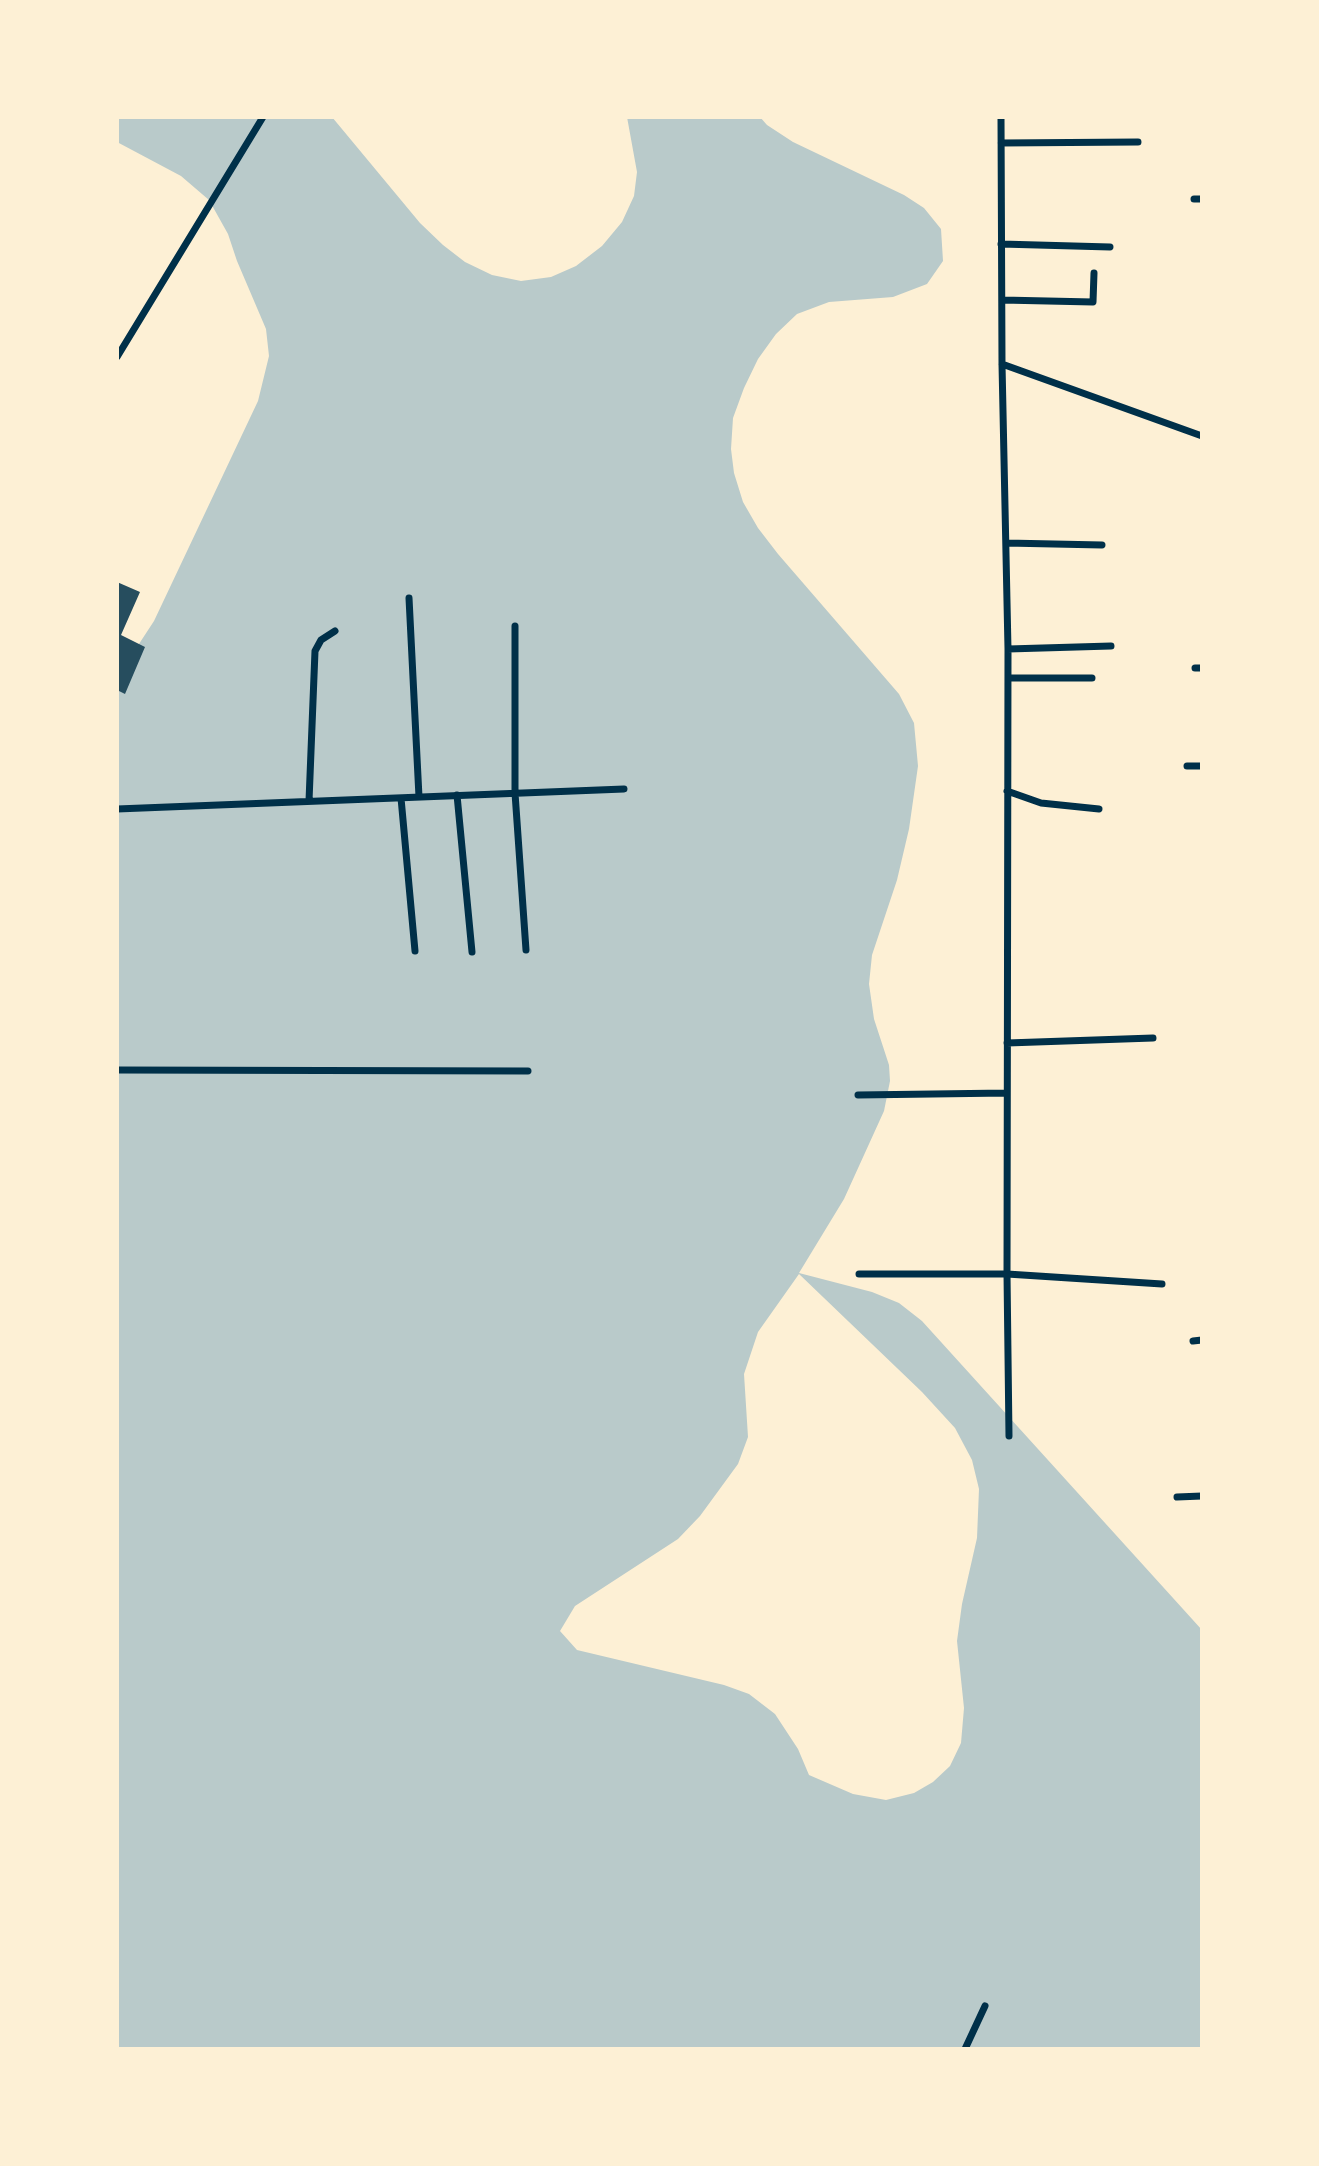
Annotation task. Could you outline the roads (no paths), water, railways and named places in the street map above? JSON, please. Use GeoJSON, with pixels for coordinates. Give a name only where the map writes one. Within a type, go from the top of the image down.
{"type":"FeatureCollection","features":[{"type":"Feature","properties":{"kind":"street"},"geometry":{"type":"LineString","coordinates":[[117,357],[263,117]]}},
{"type":"Feature","properties":{"kind":"street"},"geometry":{"type":"LineString","coordinates":[[1001,117],[1002,364],[1008,649],[1009,1436]]}},
{"type":"Feature","properties":{"kind":"street"},"geometry":{"type":"LineString","coordinates":[[1001,143],[1138,142]]}},
{"type":"Feature","properties":{"kind":"street"},"geometry":{"type":"LineString","coordinates":[[1002,244],[1110,247]]}},
{"type":"Feature","properties":{"kind":"street"},"geometry":{"type":"LineString","coordinates":[[1002,300],[1093,302],[1094,272]]}},
{"type":"Feature","properties":{"kind":"street"},"geometry":{"type":"LineString","coordinates":[[1002,364],[1202,436]]}},
{"type":"Feature","properties":{"kind":"street"},"geometry":{"type":"LineString","coordinates":[[1006,543],[1101,545]]}},
{"type":"Feature","properties":{"kind":"street"},"geometry":{"type":"LineString","coordinates":[[409,598],[419,797]]}},
{"type":"Feature","properties":{"kind":"street"},"geometry":{"type":"LineString","coordinates":[[515,626],[514,793],[526,950]]}},
{"type":"Feature","properties":{"kind":"street"},"geometry":{"type":"LineString","coordinates":[[309,801],[315,651],[321,640],[335,631]]}},
{"type":"Feature","properties":{"kind":"street"},"geometry":{"type":"LineString","coordinates":[[1008,649],[1111,646]]}},
{"type":"Feature","properties":{"kind":"street"},"geometry":{"type":"LineString","coordinates":[[1007,678],[1093,678]]}},
{"type":"Feature","properties":{"kind":"street"},"geometry":{"type":"LineString","coordinates":[[1187,766],[1202,766]]}},
{"type":"Feature","properties":{"kind":"street"},"geometry":{"type":"LineString","coordinates":[[117,809],[624,789]]}},
{"type":"Feature","properties":{"kind":"street"},"geometry":{"type":"LineString","coordinates":[[1007,791],[1041,803],[1099,809]]}},
{"type":"Feature","properties":{"kind":"street"},"geometry":{"type":"LineString","coordinates":[[457,795],[472,952]]}},
{"type":"Feature","properties":{"kind":"street"},"geometry":{"type":"LineString","coordinates":[[401,798],[415,951]]}},
{"type":"Feature","properties":{"kind":"street"},"geometry":{"type":"LineString","coordinates":[[1007,1043],[1153,1038]]}},
{"type":"Feature","properties":{"kind":"street"},"geometry":{"type":"LineString","coordinates":[[117,1070],[528,1071]]}},
{"type":"Feature","properties":{"kind":"street"},"geometry":{"type":"LineString","coordinates":[[858,1095],[1007,1093]]}},
{"type":"Feature","properties":{"kind":"street"},"geometry":{"type":"LineString","coordinates":[[859,1274],[1007,1274],[1162,1284]]}},
{"type":"Feature","properties":{"kind":"street"},"geometry":{"type":"LineString","coordinates":[[1177,1497],[1202,1496]]}},
{"type":"Feature","properties":{"kind":"street"},"geometry":{"type":"LineString","coordinates":[[965,2049],[985,2006]]}}]}
